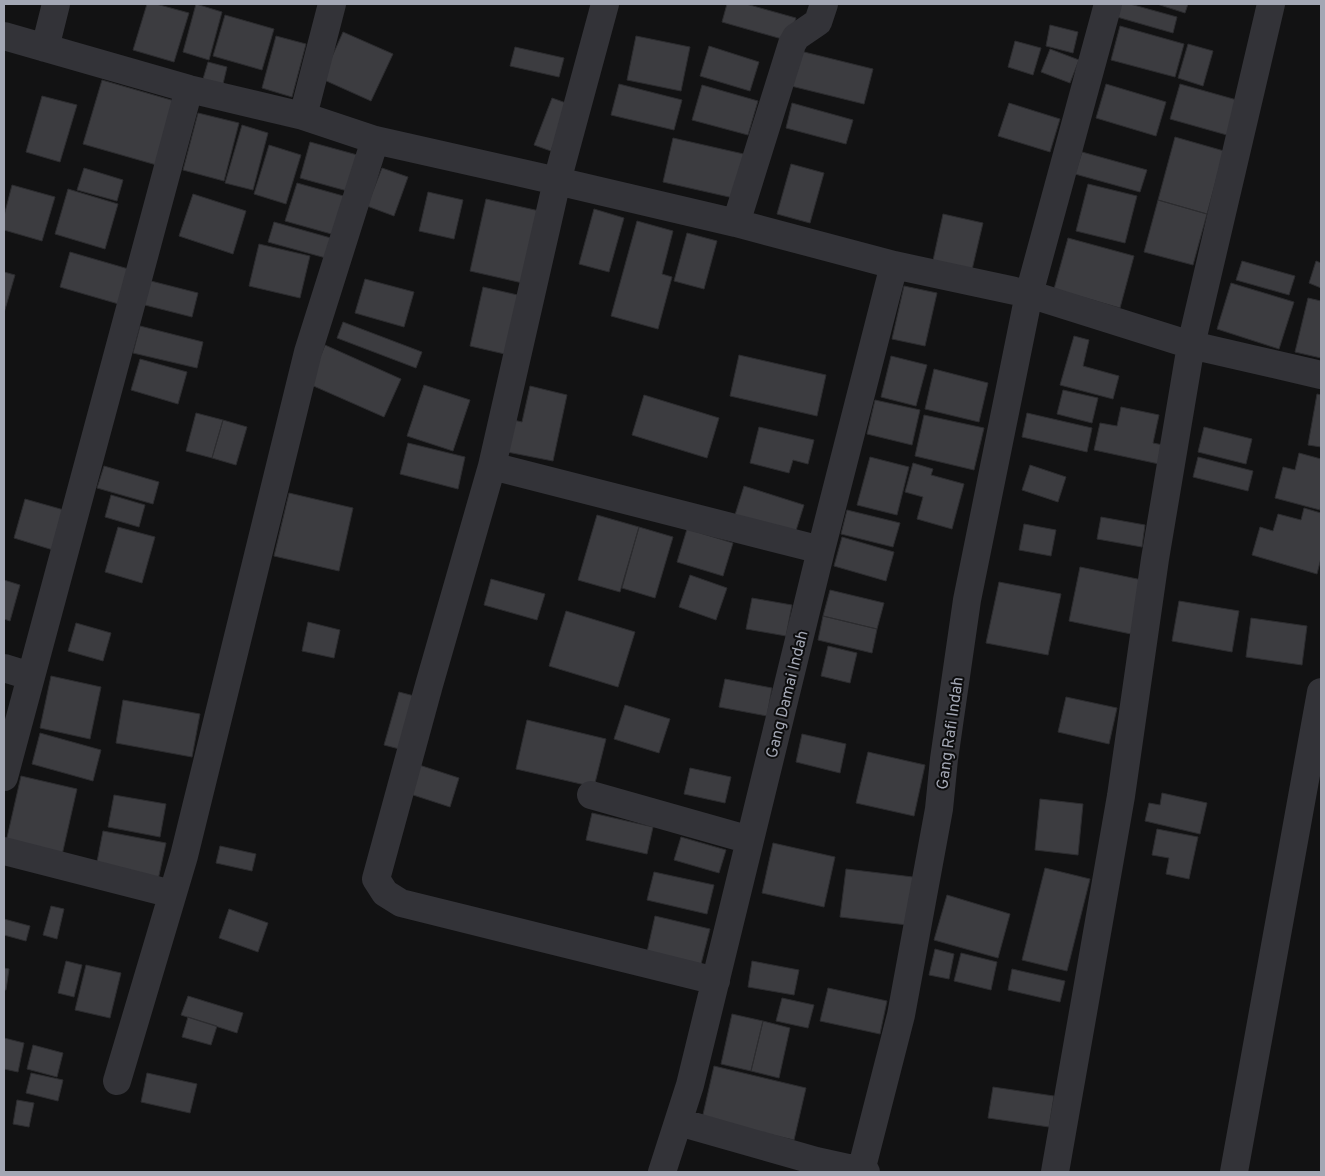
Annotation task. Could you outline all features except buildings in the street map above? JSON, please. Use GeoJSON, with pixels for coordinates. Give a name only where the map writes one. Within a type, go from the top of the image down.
{"type":"FeatureCollection","features":[{"type":"Feature","properties":{"kind":"street"},"geometry":{"type":"LineString","coordinates":[[45,48],[56,4]]}},
{"type":"Feature","properties":{"kind":"street"},"geometry":{"type":"LineString","coordinates":[[304,116],[332,4]]}},
{"type":"Feature","properties":{"kind":"street"},"geometry":{"type":"LineString","coordinates":[[605,4],[557,181],[492,466],[376,879],[385,893],[401,902],[716,981]]}},
{"type":"Feature","properties":{"kind":"street"},"geometry":{"type":"LineString","coordinates":[[736,223],[792,44],[796,37],[818,22],[824,4]]}},
{"type":"Feature","properties":{"kind":"street","name":"Gang Rafi Indah"},"geometry":{"type":"LineString","coordinates":[[864,1172],[901,1014],[939,809],[944,758],[967,600],[1029,294],[1108,4]]}},
{"type":"Feature","properties":{"kind":"street"},"geometry":{"type":"LineString","coordinates":[[1055,1172],[1121,796],[1155,559],[1191,345],[1271,4]]}},
{"type":"Feature","properties":{"kind":"street"},"geometry":{"type":"LineString","coordinates":[[4,36],[189,89],[304,116],[376,140],[736,223],[894,265],[1029,294],[1191,345],[1321,375]]}},
{"type":"Feature","properties":{"kind":"street"},"geometry":{"type":"LineString","coordinates":[[4,777],[189,89]]}},
{"type":"Feature","properties":{"kind":"street"},"geometry":{"type":"LineString","coordinates":[[117,1081],[186,847],[308,352],[376,140]]}},
{"type":"Feature","properties":{"kind":"street","name":"Gang Damai Indah"},"geometry":{"type":"LineString","coordinates":[[662,1172],[690,1085],[821,550],[894,265]]}},
{"type":"Feature","properties":{"kind":"street"},"geometry":{"type":"LineString","coordinates":[[492,466],[821,550]]}},
{"type":"Feature","properties":{"kind":"street"},"geometry":{"type":"LineString","coordinates":[[4,668],[30,676]]}},
{"type":"Feature","properties":{"kind":"street"},"geometry":{"type":"LineString","coordinates":[[1234,1172],[1321,692]]}},
{"type":"Feature","properties":{"kind":"street"},"geometry":{"type":"LineString","coordinates":[[591,795],[750,840]]}},
{"type":"Feature","properties":{"kind":"street"},"geometry":{"type":"LineString","coordinates":[[4,851],[172,894]]}},
{"type":"Feature","properties":{"kind":"street"},"geometry":{"type":"LineString","coordinates":[[679,1122],[816,1161],[864,1172]]}}]}
